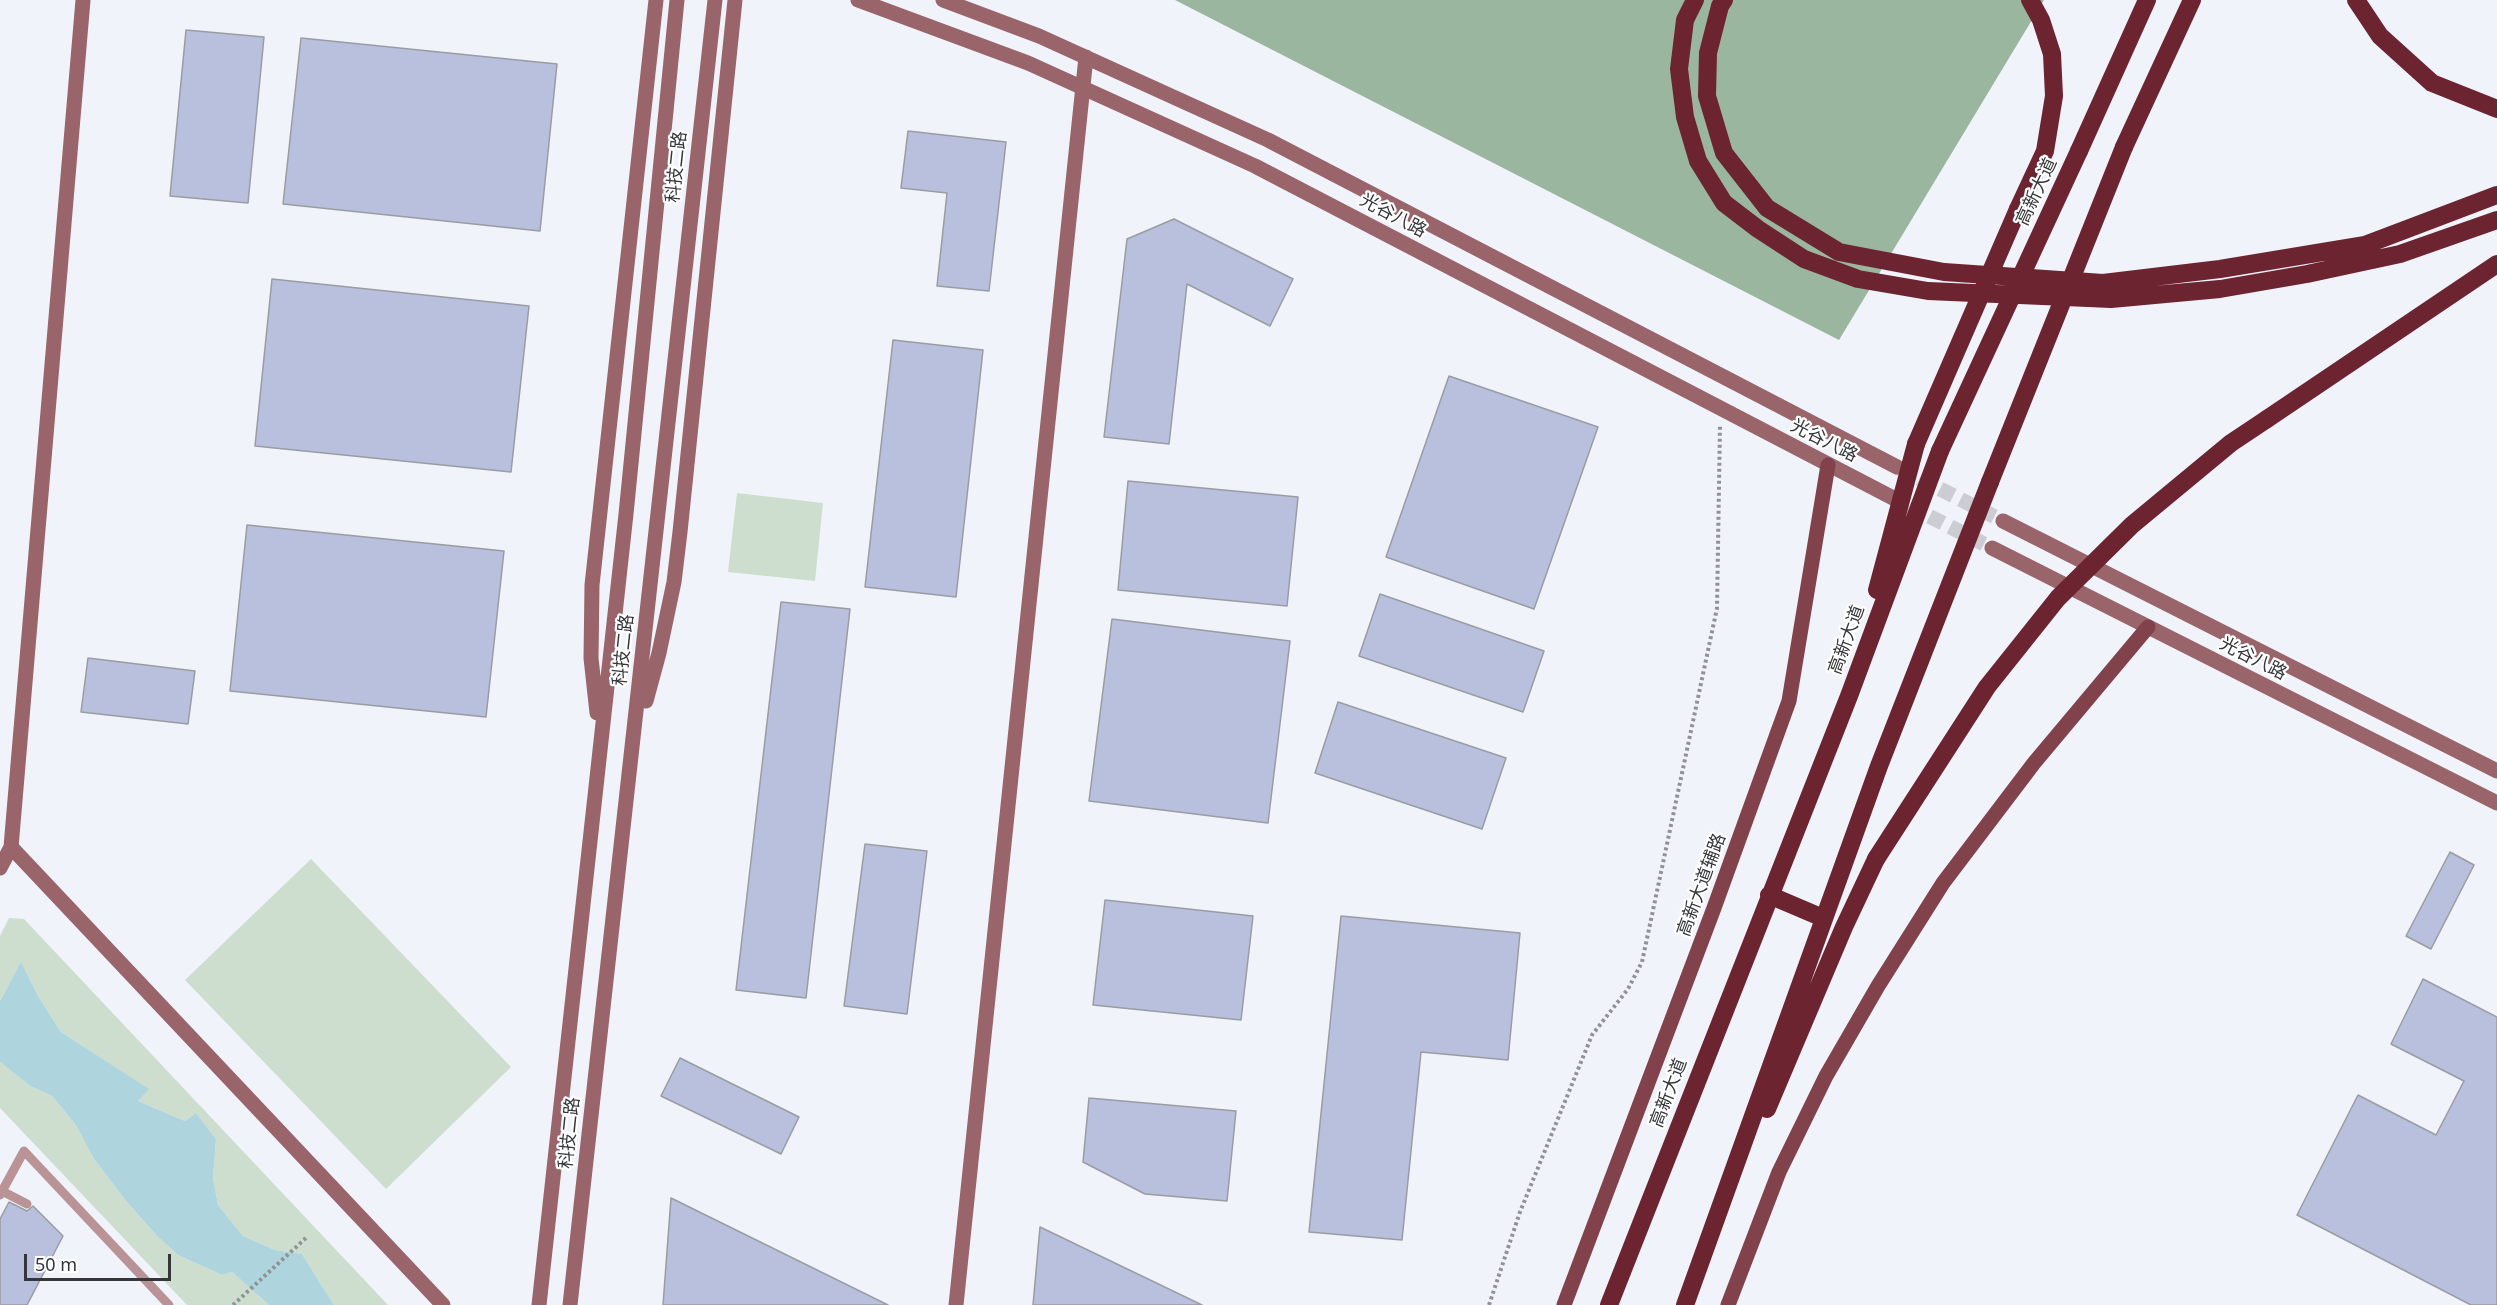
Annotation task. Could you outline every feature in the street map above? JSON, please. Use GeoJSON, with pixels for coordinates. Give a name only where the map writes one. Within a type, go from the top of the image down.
{"type":"FeatureCollection","features":[{"type":"Feature","properties":{"kind":"highway"},"geometry":{"type":"LineString","coordinates":[[1695,0],[1685,20],[1679,69],[1685,117],[1698,161],[1724,203],[1758,230],[1804,259],[1858,279],[1928,291],[2111,299],[2220,289],[2307,274],[2400,254],[2497,220]]}},
{"type":"Feature","properties":{"kind":"highway"},"geometry":{"type":"LineString","coordinates":[[1724,0],[1720,6],[1708,52],[1707,96],[1724,153],[1767,208],[1839,252],[1944,272],[2103,283],[2220,269],[2365,245],[2497,195]]}},
{"type":"Feature","properties":{"kind":"highway"},"geometry":{"type":"LineString","coordinates":[[1849,696],[1916,444],[2045,151],[2054,96],[2052,54],[2041,20],[2030,0]]}},
{"type":"Feature","properties":{"kind":"highway","name":"高新大道"},"geometry":{"type":"LineString","coordinates":[[1609,1305],[1849,696],[1940,451],[2147,0]]}},
{"type":"Feature","properties":{"kind":"highway"},"geometry":{"type":"LineString","coordinates":[[1685,1305],[1883,755],[2124,147],[2192,0]]}},
{"type":"Feature","properties":{"kind":"highway"},"geometry":{"type":"LineString","coordinates":[[2356,0],[2380,36],[2432,83],[2497,109]]}},
{"type":"Feature","properties":{"kind":"highway"},"geometry":{"type":"LineString","coordinates":[[1685,1305],[1844,927],[1876,860],[1987,687],[2058,598],[2132,525],[2231,443],[2497,264]]}},
{"type":"Feature","properties":{"kind":"highway"},"geometry":{"type":"LineString","coordinates":[[1769,895],[1823,918]]}},
{"type":"Feature","properties":{"kind":"main road","name":"高新大道辅路"},"geometry":{"type":"LineString","coordinates":[[1564,1305],[1790,701],[1828,465]]}},
{"type":"Feature","properties":{"kind":"main road"},"geometry":{"type":"LineString","coordinates":[[1728,1305],[1779,1172],[1826,1076],[1878,986],[1943,883],[2034,763],[2148,627]]}},
{"type":"Feature","properties":{"kind":"street"},"geometry":{"type":"LineString","coordinates":[[0,868],[11,847],[83,0]]}},
{"type":"Feature","properties":{"kind":"street"},"geometry":{"type":"LineString","coordinates":[[600,739],[591,658],[592,585],[656,0]]}},
{"type":"Feature","properties":{"kind":"street","name":"科技二路"},"geometry":{"type":"LineString","coordinates":[[539,1305],[626,514],[678,0]]}},
{"type":"Feature","properties":{"kind":"street","name":"科技二路"},"geometry":{"type":"LineString","coordinates":[[570,1305],[715,0]]}},
{"type":"Feature","properties":{"kind":"street"},"geometry":{"type":"LineString","coordinates":[[634,741],[659,653],[674,582],[735,0]]}},
{"type":"Feature","properties":{"kind":"street","name":"光谷八路"},"geometry":{"type":"LineString","coordinates":[[858,0],[1028,63],[1255,166],[1895,499]]}},
{"type":"Feature","properties":{"kind":"street","name":"光谷八路"},"geometry":{"type":"LineString","coordinates":[[943,0],[1039,36],[1268,140],[1897,467]]}},
{"type":"Feature","properties":{"kind":"street"},"geometry":{"type":"LineString","coordinates":[[956,1305],[1086,57]]}},
{"type":"Feature","properties":{"kind":"street","name":"光谷八路"},"geometry":{"type":"LineString","coordinates":[[2003,521],[2497,771]]}},
{"type":"Feature","properties":{"kind":"street","name":"光谷八路"},"geometry":{"type":"LineString","coordinates":[[1992,548],[2497,803]]}},
{"type":"Feature","properties":{"kind":"street"},"geometry":{"type":"LineString","coordinates":[[11,847],[443,1305]]}},
{"type":"Feature","properties":{"kind":"lane"},"geometry":{"type":"LineString","coordinates":[[27,1204],[1,1193],[24,1151],[169,1305]]}},
{"type":"Feature","properties":{"kind":"path"},"geometry":{"type":"LineString","coordinates":[[1489,1305],[1520,1212],[1592,1035],[1628,989],[1642,962],[1717,608],[1720,409]]}},
{"type":"Feature","properties":{"kind":"path"},"geometry":{"type":"LineString","coordinates":[[233,1305],[307,1237]]}},
{"type":"Feature","properties":{"kind":"green space"},"geometry":{"type":"Polygon","coordinates":[[[1175,0],[2044,0],[1839,340],[1175,0]]]}},
{"type":"Feature","properties":{"kind":"green space"},"geometry":{"type":"Polygon","coordinates":[[[737,493],[823,503],[815,581],[728,572],[737,493]]]}},
{"type":"Feature","properties":{"kind":"green space"},"geometry":{"type":"Polygon","coordinates":[[[311,859],[511,1067],[386,1189],[185,980],[311,859]]]}},
{"type":"Feature","properties":{"kind":"green space"},"geometry":{"type":"Polygon","coordinates":[[[9,918],[24,919],[388,1305],[334,1305],[302,1254],[275,1250],[243,1236],[218,1205],[213,1178],[216,1139],[196,1113],[185,1121],[138,1101],[148,1089],[61,1032],[38,996],[21,963],[0,1001],[0,936],[9,918]]]}},
{"type":"Feature","properties":{"kind":"green space"},"geometry":{"type":"Polygon","coordinates":[[[0,1062],[30,1086],[52,1096],[75,1124],[94,1159],[126,1201],[158,1237],[178,1255],[222,1275],[232,1272],[269,1305],[187,1305],[0,1108],[0,1062]]]}},
{"type":"Feature","properties":{"kind":"water"},"geometry":{"type":"Polygon","coordinates":[[[21,962],[38,996],[61,1032],[149,1089],[138,1101],[185,1121],[196,1113],[216,1139],[213,1178],[218,1205],[243,1236],[275,1250],[302,1254],[334,1305],[269,1305],[232,1272],[222,1275],[178,1255],[158,1237],[126,1201],[94,1159],[75,1124],[52,1096],[30,1086],[0,1062],[0,1001],[21,962]]]}},
{"type":"Feature","properties":{"kind":"building"},"geometry":{"type":"Polygon","coordinates":[[[186,30],[264,37],[248,203],[170,196],[186,30]]]}},
{"type":"Feature","properties":{"kind":"building"},"geometry":{"type":"Polygon","coordinates":[[[301,38],[557,64],[540,231],[283,204],[301,38]]]}},
{"type":"Feature","properties":{"kind":"building"},"geometry":{"type":"Polygon","coordinates":[[[908,131],[1006,142],[989,291],[937,286],[947,193],[901,188],[908,131]]]}},
{"type":"Feature","properties":{"kind":"building"},"geometry":{"type":"Polygon","coordinates":[[[1174,219],[1293,279],[1270,326],[1187,284],[1169,444],[1104,437],[1127,239],[1174,219]]]}},
{"type":"Feature","properties":{"kind":"building"},"geometry":{"type":"Polygon","coordinates":[[[272,279],[529,306],[511,472],[255,446],[272,279]]]}},
{"type":"Feature","properties":{"kind":"building"},"geometry":{"type":"Polygon","coordinates":[[[893,340],[983,350],[956,597],[865,587],[893,340]]]}},
{"type":"Feature","properties":{"kind":"building"},"geometry":{"type":"Polygon","coordinates":[[[1449,376],[1598,427],[1534,609],[1386,557],[1449,376]]]}},
{"type":"Feature","properties":{"kind":"building"},"geometry":{"type":"Polygon","coordinates":[[[1128,481],[1298,497],[1287,606],[1118,590],[1128,481]]]}},
{"type":"Feature","properties":{"kind":"building"},"geometry":{"type":"Polygon","coordinates":[[[247,525],[504,551],[486,717],[230,691],[247,525]]]}},
{"type":"Feature","properties":{"kind":"building"},"geometry":{"type":"Polygon","coordinates":[[[1380,594],[1544,651],[1523,712],[1359,656],[1380,594]]]}},
{"type":"Feature","properties":{"kind":"building"},"geometry":{"type":"Polygon","coordinates":[[[781,602],[850,609],[806,998],[736,990],[781,602]]]}},
{"type":"Feature","properties":{"kind":"building"},"geometry":{"type":"Polygon","coordinates":[[[1112,619],[1290,641],[1268,823],[1089,801],[1112,619]]]}},
{"type":"Feature","properties":{"kind":"building"},"geometry":{"type":"Polygon","coordinates":[[[88,658],[195,671],[188,724],[81,712],[88,658]]]}},
{"type":"Feature","properties":{"kind":"building"},"geometry":{"type":"Polygon","coordinates":[[[1338,702],[1506,758],[1482,829],[1315,773],[1338,702]]]}},
{"type":"Feature","properties":{"kind":"building"},"geometry":{"type":"Polygon","coordinates":[[[865,844],[927,851],[907,1014],[844,1006],[865,844]]]}},
{"type":"Feature","properties":{"kind":"building"},"geometry":{"type":"Polygon","coordinates":[[[2450,852],[2474,865],[2431,949],[2406,936],[2450,852]]]}},
{"type":"Feature","properties":{"kind":"building"},"geometry":{"type":"Polygon","coordinates":[[[1105,900],[1253,916],[1241,1020],[1093,1005],[1105,900]]]}},
{"type":"Feature","properties":{"kind":"building"},"geometry":{"type":"Polygon","coordinates":[[[1341,916],[1520,933],[1508,1060],[1421,1052],[1402,1240],[1309,1232],[1341,916]]]}},
{"type":"Feature","properties":{"kind":"building"},"geometry":{"type":"Polygon","coordinates":[[[2423,979],[2497,1017],[2497,1305],[2471,1305],[2297,1215],[2358,1095],[2436,1135],[2464,1081],[2391,1044],[2423,979]]]}},
{"type":"Feature","properties":{"kind":"building"},"geometry":{"type":"Polygon","coordinates":[[[680,1058],[799,1117],[781,1154],[661,1096],[680,1058]]]}},
{"type":"Feature","properties":{"kind":"building"},"geometry":{"type":"Polygon","coordinates":[[[1089,1098],[1236,1111],[1227,1201],[1145,1194],[1083,1162],[1089,1098]]]}},
{"type":"Feature","properties":{"kind":"building"},"geometry":{"type":"Polygon","coordinates":[[[671,1198],[888,1305],[663,1305],[671,1198]]]}},
{"type":"Feature","properties":{"kind":"building"},"geometry":{"type":"Polygon","coordinates":[[[9,1202],[27,1211],[33,1206],[63,1236],[27,1305],[0,1305],[0,1219],[9,1202]]]}},
{"type":"Feature","properties":{"kind":"building"},"geometry":{"type":"Polygon","coordinates":[[[1040,1227],[1202,1305],[1033,1305],[1040,1227]]]}},
{"type":"Feature","properties":{"kind":"tunnel"},"geometry":{"type":"LineString","coordinates":[[1899,468],[2003,521]]}},
{"type":"Feature","properties":{"kind":"tunnel"},"geometry":{"type":"LineString","coordinates":[[1909,506],[1992,548]]}}]}
